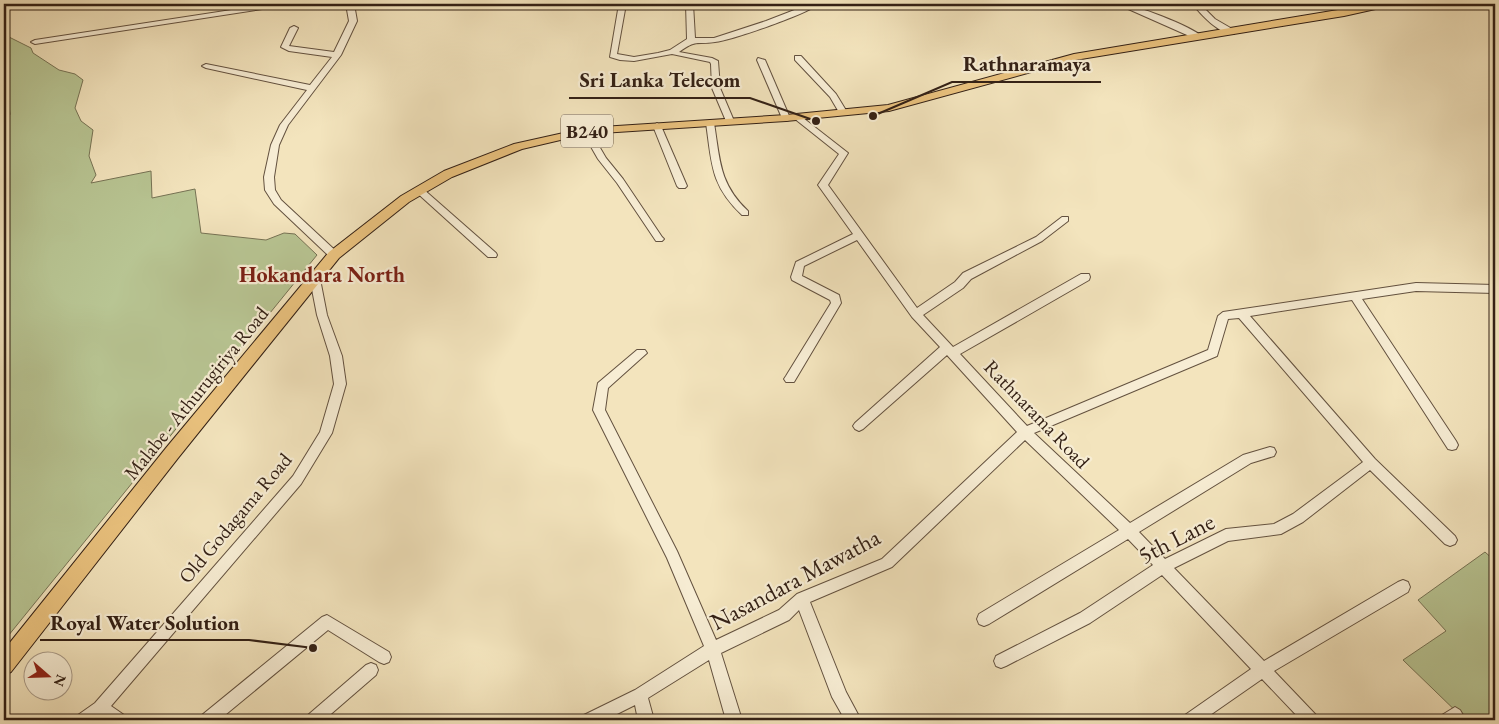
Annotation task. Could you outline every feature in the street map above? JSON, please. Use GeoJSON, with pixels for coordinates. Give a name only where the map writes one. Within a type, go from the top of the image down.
{"type":"FeatureCollection","features":[{"type":"Feature","properties":{"kind":"main road","name":"Malabe - Athurugiriya Road"},"geometry":{"type":"LineString","coordinates":[[4,665],[172,453],[334,255],[405,199],[448,174],[518,146],[586,131],[792,118],[903,105],[1074,57],[1344,13],[1386,4]]}},
{"type":"Feature","properties":{"kind":"street"},"geometry":{"type":"LineString","coordinates":[[35,42],[106,32],[177,17],[251,6],[282,4]]}},
{"type":"Feature","properties":{"kind":"street"},"geometry":{"type":"LineString","coordinates":[[334,255],[277,202],[270,190],[269,177],[275,145],[284,125],[337,55],[353,21],[350,4]]}},
{"type":"Feature","properties":{"kind":"street"},"geometry":{"type":"LineString","coordinates":[[561,4],[566,6],[600,4]]}},
{"type":"Feature","properties":{"kind":"street"},"geometry":{"type":"LineString","coordinates":[[622,4],[613,55],[619,58],[633,58],[673,52],[691,40],[716,40],[769,23],[813,5]]}},
{"type":"Feature","properties":{"kind":"street"},"geometry":{"type":"LineString","coordinates":[[689,4],[692,30],[691,40]]}},
{"type":"Feature","properties":{"kind":"street"},"geometry":{"type":"LineString","coordinates":[[1121,4],[1199,37]]}},
{"type":"Feature","properties":{"kind":"street"},"geometry":{"type":"LineString","coordinates":[[1196,4],[1212,21],[1231,32]]}},
{"type":"Feature","properties":{"kind":"street"},"geometry":{"type":"LineString","coordinates":[[294,28],[285,47],[337,55]]}},
{"type":"Feature","properties":{"kind":"street"},"geometry":{"type":"LineString","coordinates":[[103,43],[106,32]]}},
{"type":"Feature","properties":{"kind":"street"},"geometry":{"type":"LineString","coordinates":[[673,52],[680,55],[712,60],[715,63],[716,88],[730,121]]}},
{"type":"Feature","properties":{"kind":"street"},"geometry":{"type":"LineString","coordinates":[[798,58],[833,96],[843,112]]}},
{"type":"Feature","properties":{"kind":"street"},"geometry":{"type":"LineString","coordinates":[[761,60],[792,118]]}},
{"type":"Feature","properties":{"kind":"street"},"geometry":{"type":"LineString","coordinates":[[206,66],[311,88]]}},
{"type":"Feature","properties":{"kind":"street","name":"Rathnarama Road"},"geometry":{"type":"LineString","coordinates":[[792,118],[844,153],[824,185],[916,314],[1025,432],[1128,531],[1311,720]]}},
{"type":"Feature","properties":{"kind":"street"},"geometry":{"type":"LineString","coordinates":[[710,123],[718,176],[730,200],[745,213]]}},
{"type":"Feature","properties":{"kind":"street"},"geometry":{"type":"LineString","coordinates":[[657,126],[682,186]]}},
{"type":"Feature","properties":{"kind":"street"},"geometry":{"type":"LineString","coordinates":[[586,131],[602,159],[620,181],[658,239]]}},
{"type":"Feature","properties":{"kind":"street"},"geometry":{"type":"LineString","coordinates":[[419,190],[492,255]]}},
{"type":"Feature","properties":{"kind":"street"},"geometry":{"type":"LineString","coordinates":[[916,314],[959,285],[967,276],[1039,239],[1065,219]]}},
{"type":"Feature","properties":{"kind":"street"},"geometry":{"type":"LineString","coordinates":[[790,379],[836,303],[835,298],[796,277],[800,264],[859,235]]}},
{"type":"Feature","properties":{"kind":"street"},"geometry":{"type":"LineString","coordinates":[[859,426],[950,350],[1084,277]]}},
{"type":"Feature","properties":{"kind":"street","name":"Old Godagama Road"},"geometry":{"type":"LineString","coordinates":[[83,720],[100,708],[297,480],[326,433],[340,384],[336,356],[322,315],[315,279]]}},
{"type":"Feature","properties":{"kind":"street"},"geometry":{"type":"LineString","coordinates":[[1025,432],[1213,354],[1223,316],[1416,287],[1495,289]]}},
{"type":"Feature","properties":{"kind":"street"},"geometry":{"type":"LineString","coordinates":[[1356,296],[1452,445]]}},
{"type":"Feature","properties":{"kind":"street"},"geometry":{"type":"LineString","coordinates":[[1241,314],[1371,463],[1450,540]]}},
{"type":"Feature","properties":{"kind":"street"},"geometry":{"type":"LineString","coordinates":[[641,353],[602,386],[599,410],[672,555],[713,649],[734,720]]}},
{"type":"Feature","properties":{"kind":"street","name":"Nasandara Mawatha"},"geometry":{"type":"LineString","coordinates":[[589,720],[640,695],[713,649],[784,615],[802,599],[887,563],[1025,432]]}},
{"type":"Feature","properties":{"kind":"street"},"geometry":{"type":"LineString","coordinates":[[984,618],[1247,459],[1270,452]]}},
{"type":"Feature","properties":{"kind":"street","name":"5th Lane"},"geometry":{"type":"LineString","coordinates":[[1001,661],[1085,618],[1162,567],[1226,534],[1276,530],[1298,518],[1371,463]]}},
{"type":"Feature","properties":{"kind":"street"},"geometry":{"type":"LineString","coordinates":[[1190,720],[1262,670],[1403,587]]}},
{"type":"Feature","properties":{"kind":"street"},"geometry":{"type":"LineString","coordinates":[[802,599],[840,697],[853,720]]}},
{"type":"Feature","properties":{"kind":"street"},"geometry":{"type":"LineString","coordinates":[[207,720],[327,622],[384,657]]}},
{"type":"Feature","properties":{"kind":"street"},"geometry":{"type":"LineString","coordinates":[[313,720],[371,670]]}},
{"type":"Feature","properties":{"kind":"street"},"geometry":{"type":"LineString","coordinates":[[640,695],[646,720]]}},
{"type":"Feature","properties":{"kind":"street"},"geometry":{"type":"LineString","coordinates":[[100,708],[119,720]]}},
{"type":"Feature","properties":{"kind":"green space"},"geometry":{"type":"Polygon","coordinates":[[[9,37],[31,48],[33,53],[59,70],[75,74],[83,80],[75,108],[81,121],[93,130],[89,156],[96,175],[91,183],[151,171],[152,198],[195,189],[201,233],[266,240],[284,233],[295,234],[317,255],[4,641],[4,132],[10,114],[8,98],[4,95],[4,39],[9,37]]]}},
{"type":"Feature","properties":{"kind":"green space"},"geometry":{"type":"Polygon","coordinates":[[[1485,552],[1495,561],[1495,720],[1465,720],[1403,660],[1446,631],[1418,600],[1485,552]]]}},
{"type":"Feature","properties":{"kind":"place","name":"Rathnaramaya"},"geometry":{"type":"Point","coordinates":[873,116]}},
{"type":"Feature","properties":{"kind":"place","name":"Sri Lanka Telecom"},"geometry":{"type":"Point","coordinates":[816,121]}},
{"type":"Feature","properties":{"kind":"place","name":"Royal Water Solution"},"geometry":{"type":"Point","coordinates":[313,648]}},
{"type":"Feature","properties":{"kind":"district","name":"Hokandara North"},"geometry":{"type":"Point","coordinates":[322,274]}}]}
